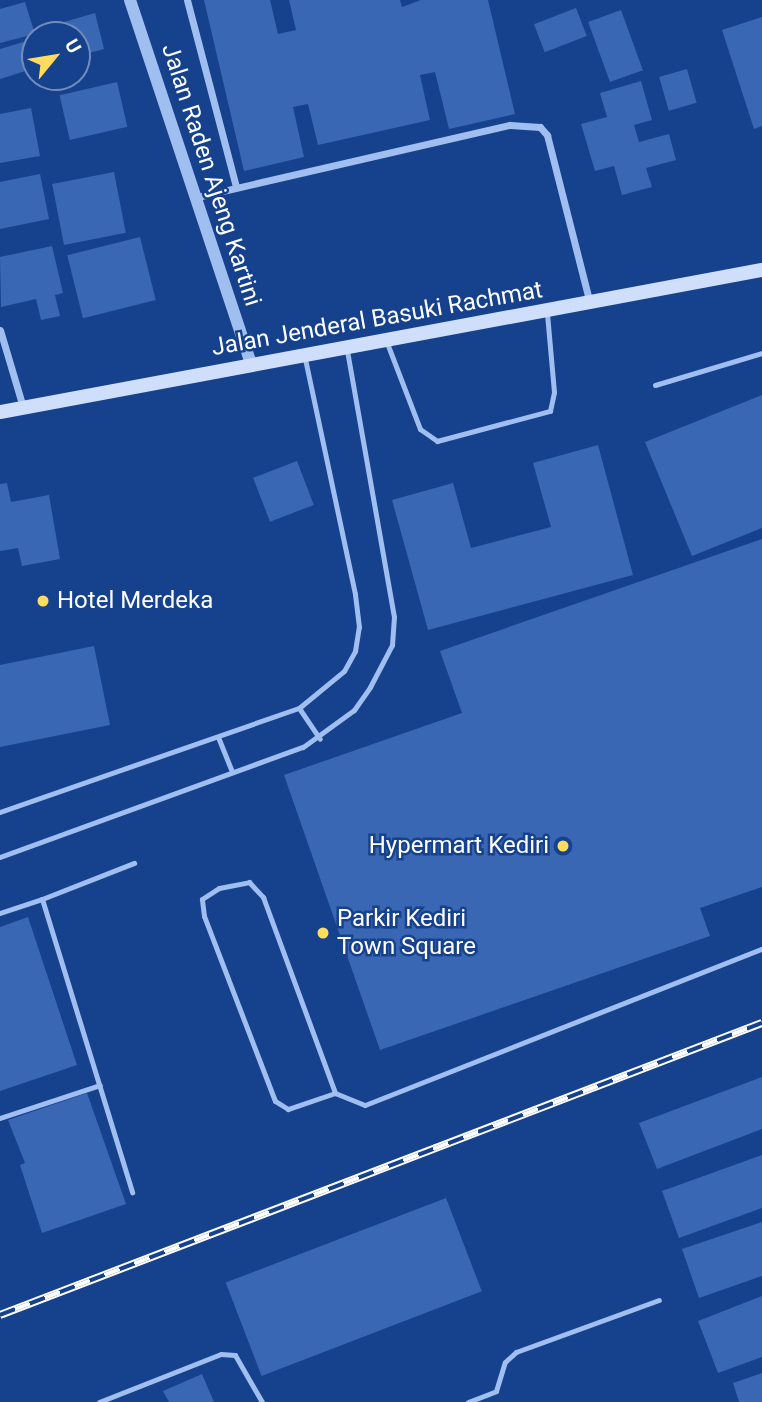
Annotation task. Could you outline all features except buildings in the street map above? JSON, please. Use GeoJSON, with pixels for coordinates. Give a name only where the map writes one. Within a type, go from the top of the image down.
{"type":"FeatureCollection","features":[{"type":"Feature","properties":{"kind":"main road","name":"Jalan Jenderal Basuki Rachmat"},"geometry":{"type":"LineString","coordinates":[[0,412],[251,363],[547,314],[762,270]]}},
{"type":"Feature","properties":{"kind":"street","name":"Jalan Raden Ajeng Kartini"},"geometry":{"type":"LineString","coordinates":[[130,0],[251,363]]}},
{"type":"Feature","properties":{"kind":"street"},"geometry":{"type":"LineString","coordinates":[[187,0],[236,187]]}},
{"type":"Feature","properties":{"kind":"street"},"geometry":{"type":"LineString","coordinates":[[197,197],[510,125],[540,127],[547,135],[590,305]]}},
{"type":"Feature","properties":{"kind":"street"},"geometry":{"type":"LineString","coordinates":[[0,330],[23,407]]}},
{"type":"Feature","properties":{"kind":"lane"},"geometry":{"type":"LineString","coordinates":[[386,339],[420,429],[437,441],[550,411],[554,392],[547,314]]}},
{"type":"Feature","properties":{"kind":"lane"},"geometry":{"type":"LineString","coordinates":[[0,857],[320,739],[354,710],[392,645],[392,607],[346,346]]}},
{"type":"Feature","properties":{"kind":"lane"},"geometry":{"type":"LineString","coordinates":[[655,385],[762,353]]}},
{"type":"Feature","properties":{"kind":"lane"},"geometry":{"type":"LineString","coordinates":[[0,812],[299,708],[344,671],[355,651],[359,627],[304,354]]}},
{"type":"Feature","properties":{"kind":"lane"},"geometry":{"type":"LineString","coordinates":[[299,708],[320,739]]}},
{"type":"Feature","properties":{"kind":"lane"},"geometry":{"type":"LineString","coordinates":[[218,737],[232,772]]}},
{"type":"Feature","properties":{"kind":"lane"},"geometry":{"type":"LineString","coordinates":[[0,912],[134,863]]}},
{"type":"Feature","properties":{"kind":"lane"},"geometry":{"type":"LineString","coordinates":[[335,1093],[263,897],[249,882],[219,888],[202,899],[204,916],[275,1101],[288,1109],[335,1093],[365,1105],[762,949]]}},
{"type":"Feature","properties":{"kind":"lane"},"geometry":{"type":"LineString","coordinates":[[41,899],[132,1192]]}},
{"type":"Feature","properties":{"kind":"lane"},"geometry":{"type":"LineString","coordinates":[[0,1118],[100,1085]]}},
{"type":"Feature","properties":{"kind":"lane"},"geometry":{"type":"LineString","coordinates":[[468,1402],[496,1391],[505,1362],[516,1352],[659,1300]]}},
{"type":"Feature","properties":{"kind":"lane"},"geometry":{"type":"LineString","coordinates":[[99,1402],[221,1354],[235,1355],[262,1402]]}},
{"type":"Feature","properties":{"kind":"railway"},"geometry":{"type":"LineString","coordinates":[[0,1315],[762,1023]]}},
{"type":"Feature","properties":{"kind":"place","name":"Hotel Merdeka"},"geometry":{"type":"Point","coordinates":[43,601]}},
{"type":"Feature","properties":{"kind":"place","name":"Hypermart Kediri"},"geometry":{"type":"Point","coordinates":[563,846]}},
{"type":"Feature","properties":{"kind":"place","name":"Parkir Kediri Town Square"},"geometry":{"type":"Point","coordinates":[323,933]}}]}
